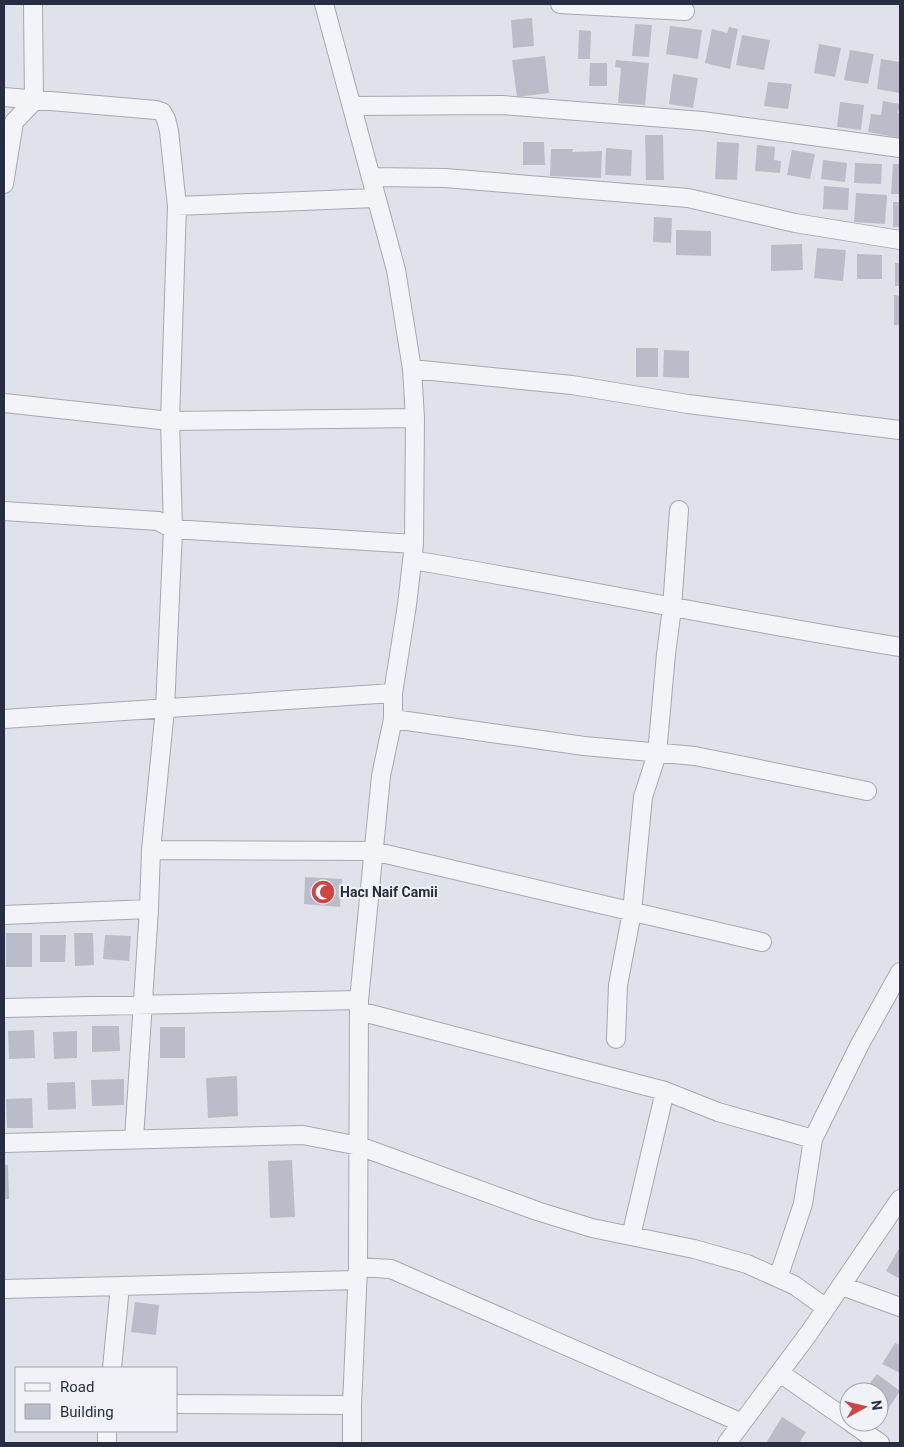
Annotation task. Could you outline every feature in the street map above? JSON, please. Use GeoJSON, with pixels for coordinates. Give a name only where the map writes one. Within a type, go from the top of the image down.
{"type":"FeatureCollection","features":[{"type":"Feature","properties":{"kind":"street"},"geometry":{"type":"LineString","coordinates":[[4,184],[14,122],[34,102],[33,4]]}},
{"type":"Feature","properties":{"kind":"street"},"geometry":{"type":"LineString","coordinates":[[324,4],[396,270],[412,369],[415,418],[413,552],[393,693],[393,719],[381,776],[359,1006],[358,1273],[352,1443]]}},
{"type":"Feature","properties":{"kind":"street"},"geometry":{"type":"LineString","coordinates":[[560,4],[685,11]]}},
{"type":"Feature","properties":{"kind":"street"},"geometry":{"type":"LineString","coordinates":[[4,97],[34,102],[162,112],[169,132],[177,206],[170,421],[173,529],[164,709],[151,850],[149,910],[134,1139]]}},
{"type":"Feature","properties":{"kind":"street"},"geometry":{"type":"LineString","coordinates":[[352,106],[502,105],[702,121],[900,148]]}},
{"type":"Feature","properties":{"kind":"street"},"geometry":{"type":"LineString","coordinates":[[372,177],[445,178],[688,198],[795,222],[900,240]]}},
{"type":"Feature","properties":{"kind":"street"},"geometry":{"type":"LineString","coordinates":[[177,206],[375,198]]}},
{"type":"Feature","properties":{"kind":"street"},"geometry":{"type":"LineString","coordinates":[[412,369],[572,385],[688,404],[900,430]]}},
{"type":"Feature","properties":{"kind":"street"},"geometry":{"type":"LineString","coordinates":[[4,403],[170,421],[415,418]]}},
{"type":"Feature","properties":{"kind":"street"},"geometry":{"type":"LineString","coordinates":[[616,1040],[618,985],[632,912],[643,797],[658,754],[679,510]]}},
{"type":"Feature","properties":{"kind":"street"},"geometry":{"type":"LineString","coordinates":[[4,511],[158,521],[173,529],[413,552],[517,577],[672,608],[900,647]]}},
{"type":"Feature","properties":{"kind":"street"},"geometry":{"type":"LineString","coordinates":[[4,719],[393,693]]}},
{"type":"Feature","properties":{"kind":"street"},"geometry":{"type":"LineString","coordinates":[[393,719],[584,746],[695,756],[867,790]]}},
{"type":"Feature","properties":{"kind":"street"},"geometry":{"type":"LineString","coordinates":[[151,850],[373,851],[762,942]]}},
{"type":"Feature","properties":{"kind":"street"},"geometry":{"type":"LineString","coordinates":[[4,915],[149,910]]}},
{"type":"Feature","properties":{"kind":"street"},"geometry":{"type":"LineString","coordinates":[[778,1278],[804,1204],[813,1139],[860,1044],[900,972]]}},
{"type":"Feature","properties":{"kind":"street"},"geometry":{"type":"LineString","coordinates":[[4,1008],[143,1004],[359,1006],[665,1091],[718,1112],[813,1139]]}},
{"type":"Feature","properties":{"kind":"street"},"geometry":{"type":"LineString","coordinates":[[631,1236],[665,1091]]}},
{"type":"Feature","properties":{"kind":"street"},"geometry":{"type":"LineString","coordinates":[[4,1143],[303,1135],[359,1146],[592,1228],[703,1252],[747,1264],[794,1285],[826,1308]]}},
{"type":"Feature","properties":{"kind":"street"},"geometry":{"type":"LineString","coordinates":[[727,1443],[780,1374],[900,1199]]}},
{"type":"Feature","properties":{"kind":"street"},"geometry":{"type":"LineString","coordinates":[[4,1289],[120,1286],[358,1273],[391,1269],[742,1423]]}},
{"type":"Feature","properties":{"kind":"street"},"geometry":{"type":"LineString","coordinates":[[112,1367],[120,1286]]}},
{"type":"Feature","properties":{"kind":"street"},"geometry":{"type":"LineString","coordinates":[[842,1286],[900,1307]]}},
{"type":"Feature","properties":{"kind":"street"},"geometry":{"type":"LineString","coordinates":[[780,1374],[839,1415]]}},
{"type":"Feature","properties":{"kind":"street"},"geometry":{"type":"LineString","coordinates":[[178,1404],[352,1405]]}},
{"type":"Feature","properties":{"kind":"street"},"geometry":{"type":"LineString","coordinates":[[864,1432],[880,1443]]}},
{"type":"Feature","properties":{"kind":"building"},"geometry":{"type":"Polygon","coordinates":[[[532,18],[534,46],[513,48],[511,20],[532,18]]]}},
{"type":"Feature","properties":{"kind":"building"},"geometry":{"type":"Polygon","coordinates":[[[635,24],[652,25],[649,57],[632,56],[635,24]]]}},
{"type":"Feature","properties":{"kind":"building"},"geometry":{"type":"Polygon","coordinates":[[[670,26],[702,30],[698,59],[666,54],[670,26]]]}},
{"type":"Feature","properties":{"kind":"building"},"geometry":{"type":"Polygon","coordinates":[[[729,27],[738,29],[730,69],[705,63],[712,29],[727,33],[729,27]]]}},
{"type":"Feature","properties":{"kind":"building"},"geometry":{"type":"Polygon","coordinates":[[[579,30],[591,31],[590,59],[578,59],[579,30]]]}},
{"type":"Feature","properties":{"kind":"building"},"geometry":{"type":"Polygon","coordinates":[[[742,35],[770,40],[764,70],[736,65],[742,35]]]}},
{"type":"Feature","properties":{"kind":"building"},"geometry":{"type":"Polygon","coordinates":[[[819,44],[841,48],[835,77],[814,73],[819,44]]]}},
{"type":"Feature","properties":{"kind":"building"},"geometry":{"type":"Polygon","coordinates":[[[850,50],[874,54],[868,84],[844,80],[850,50]]]}},
{"type":"Feature","properties":{"kind":"building"},"geometry":{"type":"Polygon","coordinates":[[[545,56],[549,93],[517,97],[512,60],[545,56]]]}},
{"type":"Feature","properties":{"kind":"building"},"geometry":{"type":"Polygon","coordinates":[[[881,59],[900,62],[900,93],[877,89],[881,59]]]}},
{"type":"Feature","properties":{"kind":"building"},"geometry":{"type":"Polygon","coordinates":[[[616,60],[649,63],[645,105],[618,103],[621,68],[615,67],[616,60]]]}},
{"type":"Feature","properties":{"kind":"building"},"geometry":{"type":"Polygon","coordinates":[[[590,63],[607,63],[607,86],[589,86],[590,63]]]}},
{"type":"Feature","properties":{"kind":"building"},"geometry":{"type":"Polygon","coordinates":[[[673,74],[698,78],[693,108],[669,104],[673,74]]]}},
{"type":"Feature","properties":{"kind":"building"},"geometry":{"type":"Polygon","coordinates":[[[768,82],[792,84],[788,109],[764,106],[768,82]]]}},
{"type":"Feature","properties":{"kind":"building"},"geometry":{"type":"Polygon","coordinates":[[[883,101],[900,104],[898,113],[900,113],[900,138],[868,132],[871,114],[881,115],[883,101]]]}},
{"type":"Feature","properties":{"kind":"building"},"geometry":{"type":"Polygon","coordinates":[[[840,102],[864,105],[861,130],[837,127],[840,102]]]}},
{"type":"Feature","properties":{"kind":"building"},"geometry":{"type":"Polygon","coordinates":[[[645,135],[663,135],[664,180],[646,180],[645,135]]]}},
{"type":"Feature","properties":{"kind":"building"},"geometry":{"type":"Polygon","coordinates":[[[523,142],[544,142],[545,165],[523,165],[523,142]]]}},
{"type":"Feature","properties":{"kind":"building"},"geometry":{"type":"Polygon","coordinates":[[[717,142],[739,143],[737,180],[715,179],[717,142]]]}},
{"type":"Feature","properties":{"kind":"building"},"geometry":{"type":"Polygon","coordinates":[[[757,145],[775,147],[774,160],[781,161],[780,173],[755,171],[757,145]]]}},
{"type":"Feature","properties":{"kind":"building"},"geometry":{"type":"Polygon","coordinates":[[[606,148],[632,150],[631,176],[605,175],[606,148]]]}},
{"type":"Feature","properties":{"kind":"building"},"geometry":{"type":"Polygon","coordinates":[[[551,149],[573,149],[572,152],[602,151],[601,178],[550,176],[551,149]]]}},
{"type":"Feature","properties":{"kind":"building"},"geometry":{"type":"Polygon","coordinates":[[[792,150],[815,154],[810,179],[787,175],[792,150]]]}},
{"type":"Feature","properties":{"kind":"building"},"geometry":{"type":"Polygon","coordinates":[[[823,160],[847,163],[845,182],[821,179],[823,160]]]}},
{"type":"Feature","properties":{"kind":"building"},"geometry":{"type":"Polygon","coordinates":[[[855,163],[882,164],[881,184],[854,183],[855,163]]]}},
{"type":"Feature","properties":{"kind":"building"},"geometry":{"type":"Polygon","coordinates":[[[893,164],[900,164],[900,194],[891,194],[893,164]]]}},
{"type":"Feature","properties":{"kind":"building"},"geometry":{"type":"Polygon","coordinates":[[[824,186],[849,188],[848,210],[823,209],[824,186]]]}},
{"type":"Feature","properties":{"kind":"building"},"geometry":{"type":"Polygon","coordinates":[[[856,193],[887,195],[885,224],[854,222],[856,193]]]}},
{"type":"Feature","properties":{"kind":"building"},"geometry":{"type":"Polygon","coordinates":[[[893,202],[900,202],[900,227],[893,227],[893,202]]]}},
{"type":"Feature","properties":{"kind":"building"},"geometry":{"type":"Polygon","coordinates":[[[654,217],[672,218],[671,243],[653,242],[654,217]]]}},
{"type":"Feature","properties":{"kind":"building"},"geometry":{"type":"Polygon","coordinates":[[[676,230],[711,231],[711,256],[676,255],[676,230]]]}},
{"type":"Feature","properties":{"kind":"building"},"geometry":{"type":"Polygon","coordinates":[[[802,244],[803,270],[771,271],[771,245],[802,244]]]}},
{"type":"Feature","properties":{"kind":"building"},"geometry":{"type":"Polygon","coordinates":[[[817,248],[846,250],[843,281],[814,278],[817,248]]]}},
{"type":"Feature","properties":{"kind":"building"},"geometry":{"type":"Polygon","coordinates":[[[857,254],[882,255],[882,279],[857,279],[857,254]]]}},
{"type":"Feature","properties":{"kind":"building"},"geometry":{"type":"Polygon","coordinates":[[[895,263],[900,263],[900,286],[895,286],[895,263]]]}},
{"type":"Feature","properties":{"kind":"building"},"geometry":{"type":"Polygon","coordinates":[[[894,295],[900,296],[900,325],[894,325],[894,295]]]}},
{"type":"Feature","properties":{"kind":"building"},"geometry":{"type":"Polygon","coordinates":[[[636,348],[658,348],[658,377],[636,377],[636,348]]]}},
{"type":"Feature","properties":{"kind":"building"},"geometry":{"type":"Polygon","coordinates":[[[664,350],[689,351],[689,378],[663,377],[664,350]]]}},
{"type":"Feature","properties":{"kind":"building","name":"Hacı Naif Camii"},"geometry":{"type":"Polygon","coordinates":[[[305,877],[342,879],[340,907],[304,904],[305,877]]]}},
{"type":"Feature","properties":{"kind":"building"},"geometry":{"type":"Polygon","coordinates":[[[6,933],[32,933],[32,967],[6,967],[6,933]]]}},
{"type":"Feature","properties":{"kind":"building"},"geometry":{"type":"Polygon","coordinates":[[[74,933],[93,933],[94,965],[75,966],[74,933]]]}},
{"type":"Feature","properties":{"kind":"building"},"geometry":{"type":"Polygon","coordinates":[[[40,935],[66,935],[65,962],[40,962],[40,935]]]}},
{"type":"Feature","properties":{"kind":"building"},"geometry":{"type":"Polygon","coordinates":[[[105,935],[131,936],[129,961],[103,959],[105,935]]]}},
{"type":"Feature","properties":{"kind":"building"},"geometry":{"type":"Polygon","coordinates":[[[92,1026],[119,1026],[120,1051],[92,1052],[92,1026]]]}},
{"type":"Feature","properties":{"kind":"building"},"geometry":{"type":"Polygon","coordinates":[[[160,1027],[185,1027],[185,1058],[160,1058],[160,1027]]]}},
{"type":"Feature","properties":{"kind":"building"},"geometry":{"type":"Polygon","coordinates":[[[34,1030],[35,1058],[9,1059],[8,1031],[34,1030]]]}},
{"type":"Feature","properties":{"kind":"building"},"geometry":{"type":"Polygon","coordinates":[[[77,1031],[77,1058],[54,1059],[53,1032],[77,1031]]]}},
{"type":"Feature","properties":{"kind":"building"},"geometry":{"type":"Polygon","coordinates":[[[237,1076],[238,1116],[208,1118],[206,1078],[237,1076]]]}},
{"type":"Feature","properties":{"kind":"building"},"geometry":{"type":"Polygon","coordinates":[[[124,1079],[124,1105],[92,1106],[91,1080],[124,1079]]]}},
{"type":"Feature","properties":{"kind":"building"},"geometry":{"type":"Polygon","coordinates":[[[75,1082],[76,1109],[48,1110],[47,1083],[75,1082]]]}},
{"type":"Feature","properties":{"kind":"building"},"geometry":{"type":"Polygon","coordinates":[[[32,1098],[33,1128],[7,1128],[6,1099],[32,1098]]]}},
{"type":"Feature","properties":{"kind":"building"},"geometry":{"type":"Polygon","coordinates":[[[292,1160],[295,1217],[270,1218],[268,1161],[292,1160]]]}},
{"type":"Feature","properties":{"kind":"building"},"geometry":{"type":"Polygon","coordinates":[[[4,1165],[8,1165],[9,1199],[4,1199],[4,1165]]]}},
{"type":"Feature","properties":{"kind":"building"},"geometry":{"type":"Polygon","coordinates":[[[900,1247],[900,1279],[886,1271],[900,1247]]]}},
{"type":"Feature","properties":{"kind":"building"},"geometry":{"type":"Polygon","coordinates":[[[135,1302],[159,1305],[156,1335],[131,1332],[135,1302]]]}},
{"type":"Feature","properties":{"kind":"building"},"geometry":{"type":"Polygon","coordinates":[[[895,1343],[900,1345],[900,1373],[882,1364],[895,1343]]]}},
{"type":"Feature","properties":{"kind":"building"},"geometry":{"type":"Polygon","coordinates":[[[877,1374],[888,1382],[871,1382],[877,1374]]]}},
{"type":"Feature","properties":{"kind":"building"},"geometry":{"type":"Polygon","coordinates":[[[889,1383],[900,1391],[889,1408],[889,1383]]]}},
{"type":"Feature","properties":{"kind":"building"},"geometry":{"type":"Polygon","coordinates":[[[782,1417],[806,1432],[799,1443],[766,1443],[782,1417]]]}},
{"type":"Feature","properties":{"kind":"place","name":"Hacı Naif Camii"},"geometry":{"type":"Point","coordinates":[323,892]}}]}
